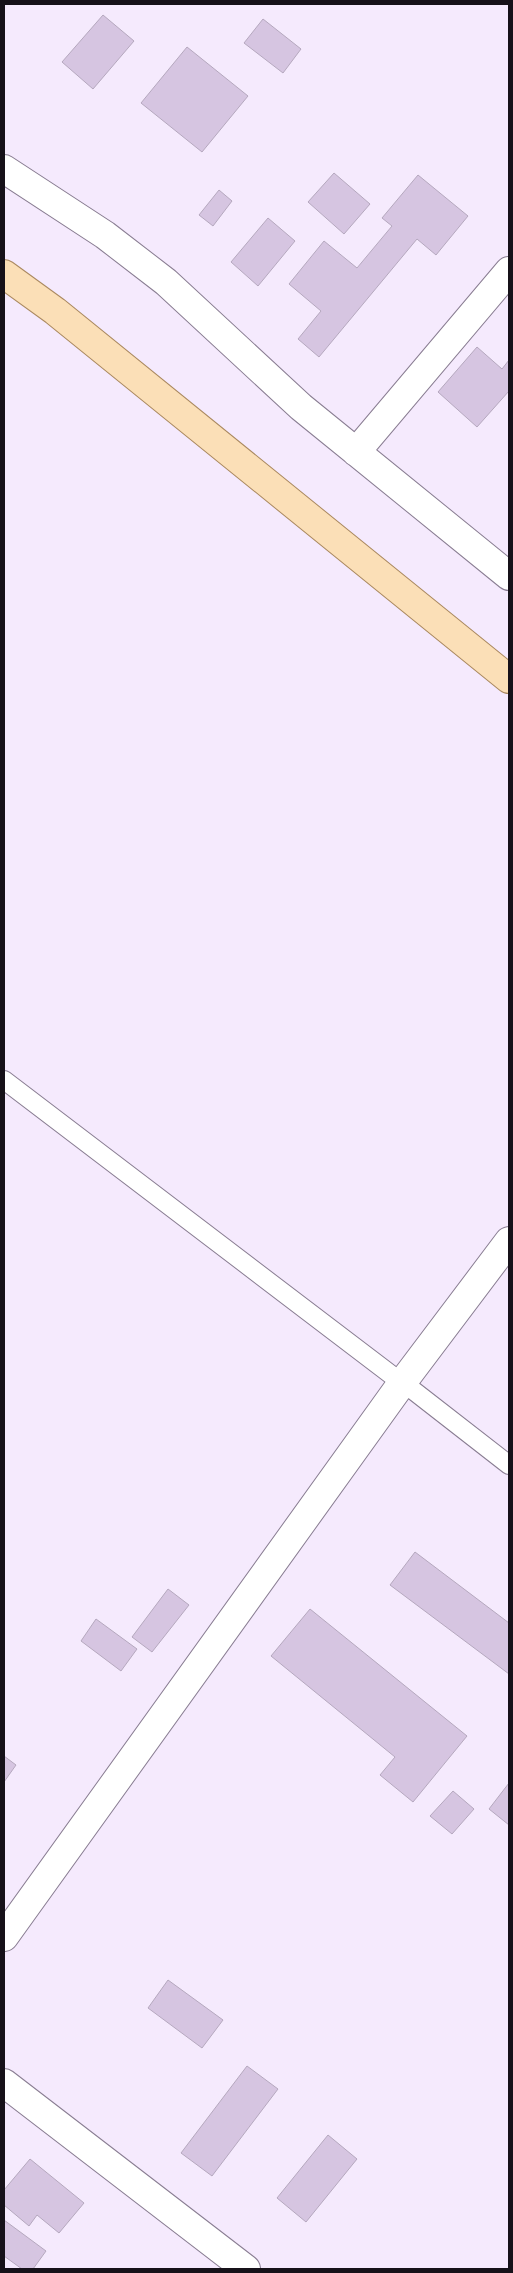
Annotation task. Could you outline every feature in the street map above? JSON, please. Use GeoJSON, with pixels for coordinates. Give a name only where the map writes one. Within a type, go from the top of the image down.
{"type":"FeatureCollection","features":[{"type":"Feature","properties":{"kind":"main road"},"geometry":{"type":"LineString","coordinates":[[4,274],[55,311],[509,679]]}},
{"type":"Feature","properties":{"kind":"street"},"geometry":{"type":"LineString","coordinates":[[4,169],[105,236],[166,282],[301,407],[509,576]]}},
{"type":"Feature","properties":{"kind":"street"},"geometry":{"type":"LineString","coordinates":[[356,452],[509,271]]}},
{"type":"Feature","properties":{"kind":"street"},"geometry":{"type":"LineString","coordinates":[[4,1937],[402,1383],[509,1241]]}},
{"type":"Feature","properties":{"kind":"street"},"geometry":{"type":"LineString","coordinates":[[4,2083],[246,2269]]}},
{"type":"Feature","properties":{"kind":"lane"},"geometry":{"type":"LineString","coordinates":[[4,1080],[509,1465]]}},
{"type":"Feature","properties":{"kind":"building"},"geometry":{"type":"Polygon","coordinates":[[[103,15],[134,41],[93,89],[62,62],[103,15]]]}},
{"type":"Feature","properties":{"kind":"building"},"geometry":{"type":"Polygon","coordinates":[[[263,19],[301,49],[283,73],[244,43],[263,19]]]}},
{"type":"Feature","properties":{"kind":"building"},"geometry":{"type":"Polygon","coordinates":[[[187,47],[248,96],[202,152],[141,103],[187,47]]]}},
{"type":"Feature","properties":{"kind":"building"},"geometry":{"type":"Polygon","coordinates":[[[334,173],[370,204],[344,234],[308,202],[334,173]]]}},
{"type":"Feature","properties":{"kind":"building"},"geometry":{"type":"Polygon","coordinates":[[[418,175],[468,216],[436,255],[417,239],[319,357],[298,339],[321,311],[289,284],[324,241],[357,268],[392,226],[382,218],[418,175]]]}},
{"type":"Feature","properties":{"kind":"building"},"geometry":{"type":"Polygon","coordinates":[[[219,190],[232,201],[213,226],[199,215],[219,190]]]}},
{"type":"Feature","properties":{"kind":"building"},"geometry":{"type":"Polygon","coordinates":[[[268,218],[295,241],[258,286],[231,262],[268,218]]]}},
{"type":"Feature","properties":{"kind":"building"},"geometry":{"type":"Polygon","coordinates":[[[477,347],[502,369],[509,360],[509,391],[477,427],[438,392],[477,347]]]}},
{"type":"Feature","properties":{"kind":"building"},"geometry":{"type":"Polygon","coordinates":[[[415,1552],[509,1623],[509,1674],[390,1585],[415,1552]]]}},
{"type":"Feature","properties":{"kind":"building"},"geometry":{"type":"Polygon","coordinates":[[[168,1589],[189,1605],[152,1652],[132,1637],[168,1589]]]}},
{"type":"Feature","properties":{"kind":"building"},"geometry":{"type":"Polygon","coordinates":[[[310,1609],[467,1736],[413,1802],[380,1775],[395,1757],[271,1656],[310,1609]]]}},
{"type":"Feature","properties":{"kind":"building"},"geometry":{"type":"Polygon","coordinates":[[[96,1619],[137,1649],[121,1671],[81,1641],[96,1619]]]}},
{"type":"Feature","properties":{"kind":"building"},"geometry":{"type":"Polygon","coordinates":[[[4,1756],[16,1765],[4,1782],[4,1756]]]}},
{"type":"Feature","properties":{"kind":"building"},"geometry":{"type":"Polygon","coordinates":[[[509,1783],[509,1825],[489,1809],[509,1783]]]}},
{"type":"Feature","properties":{"kind":"building"},"geometry":{"type":"Polygon","coordinates":[[[453,1791],[474,1809],[452,1834],[430,1816],[453,1791]]]}},
{"type":"Feature","properties":{"kind":"building"},"geometry":{"type":"Polygon","coordinates":[[[168,1980],[223,2020],[202,2048],[148,2008],[168,1980]]]}},
{"type":"Feature","properties":{"kind":"building"},"geometry":{"type":"Polygon","coordinates":[[[247,2066],[278,2089],[212,2176],[181,2153],[247,2066]]]}},
{"type":"Feature","properties":{"kind":"building"},"geometry":{"type":"Polygon","coordinates":[[[328,2135],[357,2159],[306,2222],[277,2198],[328,2135]]]}},
{"type":"Feature","properties":{"kind":"building"},"geometry":{"type":"Polygon","coordinates":[[[30,2159],[84,2203],[59,2233],[37,2215],[29,2226],[4,2205],[4,2190],[30,2159]]]}},
{"type":"Feature","properties":{"kind":"building"},"geometry":{"type":"Polygon","coordinates":[[[4,2220],[46,2251],[33,2269],[22,2269],[4,2256],[4,2220]]]}}]}
